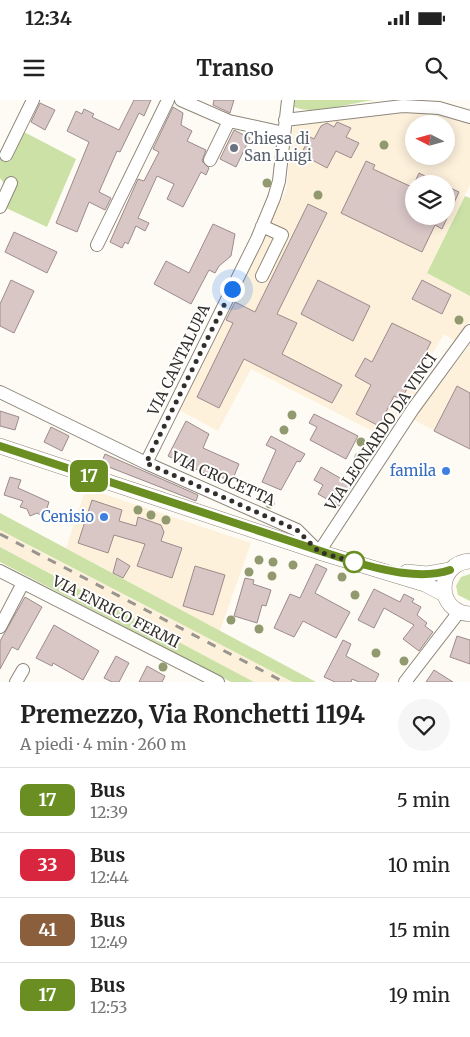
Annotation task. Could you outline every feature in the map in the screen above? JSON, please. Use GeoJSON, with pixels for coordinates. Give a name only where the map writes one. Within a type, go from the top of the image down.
{"type":"FeatureCollection","features":[{"type":"Feature","properties":{"kind":"main road"},"geometry":{"type":"LineString","coordinates":[[3,444],[319,552],[425,584],[444,594]]}},
{"type":"Feature","properties":{"kind":"main road"},"geometry":{"type":"LineString","coordinates":[[464,613],[449,605],[444,594],[444,582],[450,570],[459,563],[470,561]]}},
{"type":"Feature","properties":{"kind":"main road"},"geometry":{"type":"LineString","coordinates":[[378,569],[424,574],[450,570]]}},
{"type":"Feature","properties":{"kind":"street"},"geometry":{"type":"LineString","coordinates":[[6,155],[33,100]]}},
{"type":"Feature","properties":{"kind":"street"},"geometry":{"type":"LineString","coordinates":[[97,246],[168,100]]}},
{"type":"Feature","properties":{"kind":"street"},"geometry":{"type":"LineString","coordinates":[[180,100],[229,121],[284,126],[403,106],[439,108],[470,117]]}},
{"type":"Feature","properties":{"kind":"street","name":"VIA CANTALUPA"},"geometry":{"type":"LineString","coordinates":[[146,463],[262,226],[277,190],[288,100]]}},
{"type":"Feature","properties":{"kind":"street"},"geometry":{"type":"LineString","coordinates":[[210,160],[229,121]]}},
{"type":"Feature","properties":{"kind":"street"},"geometry":{"type":"LineString","coordinates":[[0,207],[10,183]]}},
{"type":"Feature","properties":{"kind":"street"},"geometry":{"type":"LineString","coordinates":[[262,226],[282,235],[262,276]]}},
{"type":"Feature","properties":{"kind":"street","name":"VIA LEONARDO DA VINCI"},"geometry":{"type":"LineString","coordinates":[[319,552],[413,409],[470,331]]}},
{"type":"Feature","properties":{"kind":"street","name":"VIA CROCETTA"},"geometry":{"type":"LineString","coordinates":[[0,392],[146,463],[297,530],[319,552]]}},
{"type":"Feature","properties":{"kind":"street","name":"VIA ENRICO FERMI"},"geometry":{"type":"LineString","coordinates":[[0,571],[218,682]]}},
{"type":"Feature","properties":{"kind":"street"},"geometry":{"type":"LineString","coordinates":[[0,627],[23,583]]}},
{"type":"Feature","properties":{"kind":"street"},"geometry":{"type":"LineString","coordinates":[[404,682],[464,613]]}},
{"type":"Feature","properties":{"kind":"street"},"geometry":{"type":"LineString","coordinates":[[16,682],[23,670]]}},
{"type":"Feature","properties":{"kind":"shaded area"},"geometry":{"type":"Polygon","coordinates":[[[415,112],[430,112],[440,115],[405,115],[405,165],[455,165],[455,120],[470,124],[470,185],[455,216],[455,175],[405,175],[405,225],[450,225],[427,273],[470,296],[470,320],[455,341],[444,334],[416,381],[421,386],[382,436],[251,369],[218,431],[179,410],[286,191],[293,126],[415,112]]]}},
{"type":"Feature","properties":{"kind":"shaded area"},"geometry":{"type":"Polygon","coordinates":[[[470,344],[470,449],[412,419],[470,344]]]}},
{"type":"Feature","properties":{"kind":"shaded area"},"geometry":{"type":"Polygon","coordinates":[[[86,488],[251,543],[220,631],[66,548],[86,488]]]}},
{"type":"Feature","properties":{"kind":"shaded area"},"geometry":{"type":"Polygon","coordinates":[[[0,530],[293,682],[254,682],[0,547],[0,530]]]}},
{"type":"Feature","properties":{"kind":"green space"},"geometry":{"type":"Polygon","coordinates":[[[295,100],[375,100],[312,110],[294,107],[295,100]]]}},
{"type":"Feature","properties":{"kind":"green space"},"geometry":{"type":"Polygon","coordinates":[[[24,132],[76,159],[47,227],[6,208],[18,183],[10,178],[5,185],[0,178],[0,157],[10,161],[24,132]]]}},
{"type":"Feature","properties":{"kind":"green space"},"geometry":{"type":"Polygon","coordinates":[[[465,196],[470,198],[470,296],[427,273],[451,225],[455,225],[455,216],[465,196]]]}},
{"type":"Feature","properties":{"kind":"green space"},"geometry":{"type":"Polygon","coordinates":[[[0,513],[316,682],[293,682],[0,530],[0,513]]]}},
{"type":"Feature","properties":{"kind":"green space"},"geometry":{"type":"Polygon","coordinates":[[[0,547],[254,682],[231,682],[0,562],[0,547]]]}},
{"type":"Feature","properties":{"kind":"green space"},"geometry":{"type":"Polygon","coordinates":[[[470,574],[470,601],[458,595],[456,586],[461,577],[470,574]]]}},
{"type":"Feature","properties":{"kind":"building"},"geometry":{"type":"Polygon","coordinates":[[[134,100],[151,100],[144,116],[139,113],[120,152],[117,151],[99,192],[111,198],[105,210],[89,202],[77,232],[56,223],[89,142],[67,131],[76,111],[82,114],[84,109],[94,114],[92,117],[119,130],[134,100]]]}},
{"type":"Feature","properties":{"kind":"building"},"geometry":{"type":"Polygon","coordinates":[[[214,100],[234,100],[230,113],[213,105],[214,100]]]}},
{"type":"Feature","properties":{"kind":"building"},"geometry":{"type":"Polygon","coordinates":[[[40,103],[55,110],[45,130],[31,122],[40,103]]]}},
{"type":"Feature","properties":{"kind":"building"},"geometry":{"type":"Polygon","coordinates":[[[173,107],[183,113],[181,125],[192,131],[187,141],[206,150],[202,161],[209,168],[206,175],[201,172],[183,207],[167,199],[174,184],[157,176],[138,218],[149,223],[145,231],[136,226],[128,244],[125,242],[122,248],[110,242],[138,179],[144,181],[159,152],[153,149],[173,107]]]}},
{"type":"Feature","properties":{"kind":"building"},"geometry":{"type":"Polygon","coordinates":[[[337,122],[351,128],[346,137],[359,143],[351,158],[336,151],[327,168],[301,154],[310,137],[314,139],[321,126],[327,123],[334,127],[337,122]]]}},
{"type":"Feature","properties":{"kind":"building","name":"Chiesa di San Luigi"},"geometry":{"type":"Polygon","coordinates":[[[234,130],[250,138],[236,167],[220,159],[234,130]]]}},
{"type":"Feature","properties":{"kind":"building"},"geometry":{"type":"Polygon","coordinates":[[[366,161],[375,165],[373,169],[405,184],[405,225],[435,225],[422,252],[341,213],[366,161]]]}},
{"type":"Feature","properties":{"kind":"building"},"geometry":{"type":"Polygon","coordinates":[[[455,190],[459,192],[455,201],[455,190]]]}},
{"type":"Feature","properties":{"kind":"building"},"geometry":{"type":"Polygon","coordinates":[[[308,204],[327,213],[277,314],[297,323],[282,354],[342,385],[332,403],[244,359],[219,408],[197,397],[233,323],[226,320],[235,302],[255,312],[308,204]]]}},
{"type":"Feature","properties":{"kind":"building"},"geometry":{"type":"Polygon","coordinates":[[[213,224],[235,234],[231,256],[219,266],[215,273],[209,270],[191,304],[154,284],[166,261],[189,273],[213,224]]]}},
{"type":"Feature","properties":{"kind":"building"},"geometry":{"type":"Polygon","coordinates":[[[435,225],[444,225],[442,229],[435,225]]]}},
{"type":"Feature","properties":{"kind":"building"},"geometry":{"type":"Polygon","coordinates":[[[14,232],[57,252],[47,273],[5,252],[14,232]]]}},
{"type":"Feature","properties":{"kind":"building"},"geometry":{"type":"Polygon","coordinates":[[[11,280],[34,291],[14,333],[0,326],[0,304],[11,280]]]}},
{"type":"Feature","properties":{"kind":"building"},"geometry":{"type":"Polygon","coordinates":[[[318,280],[370,306],[353,341],[301,314],[318,280]]]}},
{"type":"Feature","properties":{"kind":"building"},"geometry":{"type":"Polygon","coordinates":[[[422,280],[451,295],[442,314],[412,299],[422,280]]]}},
{"type":"Feature","properties":{"kind":"building"},"geometry":{"type":"Polygon","coordinates":[[[392,323],[431,342],[401,399],[394,396],[379,426],[356,414],[371,385],[355,376],[365,358],[372,362],[392,323]]]}},
{"type":"Feature","properties":{"kind":"building"},"geometry":{"type":"Polygon","coordinates":[[[457,386],[470,393],[470,449],[434,431],[457,386]]]}},
{"type":"Feature","properties":{"kind":"building"},"geometry":{"type":"Polygon","coordinates":[[[0,411],[19,417],[15,430],[0,426],[0,411]]]}},
{"type":"Feature","properties":{"kind":"building"},"geometry":{"type":"Polygon","coordinates":[[[314,414],[358,436],[346,459],[310,440],[317,427],[309,423],[314,414]]]}},
{"type":"Feature","properties":{"kind":"building"},"geometry":{"type":"Polygon","coordinates":[[[186,421],[209,434],[203,448],[239,464],[232,481],[220,477],[219,480],[168,456],[186,421]]]}},
{"type":"Feature","properties":{"kind":"building"},"geometry":{"type":"Polygon","coordinates":[[[51,427],[69,436],[62,451],[44,442],[51,427]]]}},
{"type":"Feature","properties":{"kind":"building"},"geometry":{"type":"Polygon","coordinates":[[[271,436],[305,454],[300,462],[297,461],[281,490],[262,482],[276,450],[266,445],[271,436]]]}},
{"type":"Feature","properties":{"kind":"building"},"geometry":{"type":"Polygon","coordinates":[[[105,454],[198,495],[196,501],[101,464],[105,454]]]}},
{"type":"Feature","properties":{"kind":"building"},"geometry":{"type":"Polygon","coordinates":[[[321,467],[352,485],[339,506],[318,494],[323,485],[314,480],[321,467]]]}},
{"type":"Feature","properties":{"kind":"building"},"geometry":{"type":"Polygon","coordinates":[[[10,477],[21,480],[18,488],[49,502],[44,517],[37,513],[30,516],[27,509],[20,507],[23,501],[4,495],[10,477]]]}},
{"type":"Feature","properties":{"kind":"building"},"geometry":{"type":"Polygon","coordinates":[[[92,500],[122,510],[119,521],[136,526],[138,517],[161,525],[164,532],[161,541],[182,548],[172,578],[137,566],[145,544],[114,535],[108,553],[78,543],[92,500]]]}},
{"type":"Feature","properties":{"kind":"building"},"geometry":{"type":"Polygon","coordinates":[[[117,558],[130,566],[123,578],[113,573],[117,558]]]}},
{"type":"Feature","properties":{"kind":"building"},"geometry":{"type":"Polygon","coordinates":[[[316,564],[327,569],[315,593],[350,612],[336,638],[303,621],[294,637],[274,628],[290,594],[300,598],[316,564]]]}},
{"type":"Feature","properties":{"kind":"building"},"geometry":{"type":"Polygon","coordinates":[[[195,566],[225,575],[213,615],[183,606],[195,566]]]}},
{"type":"Feature","properties":{"kind":"building"},"geometry":{"type":"Polygon","coordinates":[[[245,578],[254,580],[253,584],[271,590],[266,606],[262,605],[257,623],[234,616],[245,578]]]}},
{"type":"Feature","properties":{"kind":"building"},"geometry":{"type":"Polygon","coordinates":[[[374,589],[400,602],[404,594],[414,599],[412,602],[421,607],[417,615],[427,623],[425,626],[433,632],[419,651],[403,639],[414,625],[384,608],[374,628],[358,620],[374,589]]]}},
{"type":"Feature","properties":{"kind":"building"},"geometry":{"type":"Polygon","coordinates":[[[25,597],[42,607],[18,650],[12,647],[0,669],[0,641],[25,597]]]}},
{"type":"Feature","properties":{"kind":"building"},"geometry":{"type":"Polygon","coordinates":[[[54,625],[99,651],[83,680],[53,663],[52,666],[36,658],[54,625]]]}},
{"type":"Feature","properties":{"kind":"building"},"geometry":{"type":"Polygon","coordinates":[[[457,636],[470,640],[470,664],[450,657],[457,636]]]}},
{"type":"Feature","properties":{"kind":"building"},"geometry":{"type":"Polygon","coordinates":[[[343,640],[351,644],[346,656],[379,674],[375,682],[359,682],[352,679],[351,682],[335,682],[324,677],[343,640]]]}},
{"type":"Feature","properties":{"kind":"building"},"geometry":{"type":"Polygon","coordinates":[[[116,656],[129,663],[119,682],[112,682],[104,678],[116,656]]]}},
{"type":"Feature","properties":{"kind":"building"},"geometry":{"type":"Polygon","coordinates":[[[147,666],[165,676],[162,682],[139,682],[147,666]]]}},
{"type":"Feature","properties":{"kind":"building"},"geometry":{"type":"Polygon","coordinates":[[[434,670],[453,682],[426,682],[434,670]]]}},
{"type":"Feature","properties":{"kind":"railway"},"geometry":{"type":"LineString","coordinates":[[0,534],[284,682]]}},
{"type":"Feature","properties":{"kind":"bus line","name":"17"},"geometry":{"type":"LineString","coordinates":[[0,446],[319,552],[378,569],[424,574],[450,570]]}},
{"type":"Feature","properties":{"kind":"place","name":"Chiesa di San Luigi"},"geometry":{"type":"Point","coordinates":[234,148]}},
{"type":"Feature","properties":{"kind":"place","name":"famila"},"geometry":{"type":"Point","coordinates":[446,471]}},
{"type":"Feature","properties":{"kind":"place","name":"Cenisio"},"geometry":{"type":"Point","coordinates":[104,517]}},
{"type":"Feature","properties":{"kind":"route"},"geometry":{"type":"LineString","coordinates":[[232,289],[146,463],[297,530],[319,552],[354,562]]}}]}
